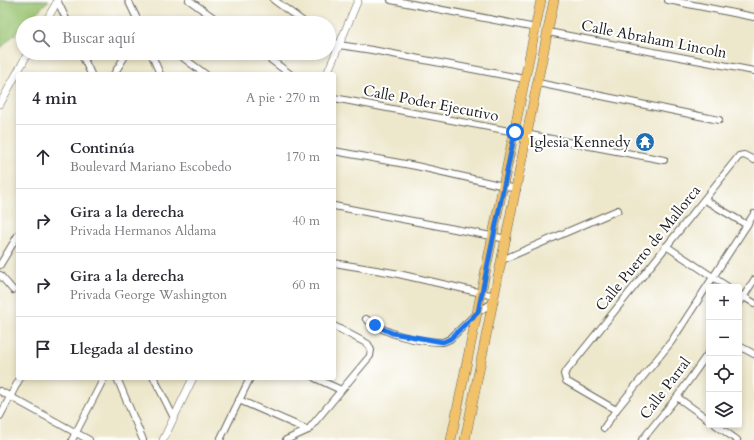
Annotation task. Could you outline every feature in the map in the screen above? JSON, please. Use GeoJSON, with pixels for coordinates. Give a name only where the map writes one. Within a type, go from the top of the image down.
{"type":"FeatureCollection","features":[{"type":"Feature","properties":{"kind":"main road"},"geometry":{"type":"LineString","coordinates":[[451,440],[494,237],[541,0]]}},
{"type":"Feature","properties":{"kind":"main road"},"geometry":{"type":"LineString","coordinates":[[466,440],[554,0]]}},
{"type":"Feature","properties":{"kind":"street"},"geometry":{"type":"LineString","coordinates":[[49,16],[58,0]]}},
{"type":"Feature","properties":{"kind":"street"},"geometry":{"type":"LineString","coordinates":[[58,0],[65,16]]}},
{"type":"Feature","properties":{"kind":"street"},"geometry":{"type":"LineString","coordinates":[[128,0],[136,16]]}},
{"type":"Feature","properties":{"kind":"street"},"geometry":{"type":"LineString","coordinates":[[189,0],[211,16]]}},
{"type":"Feature","properties":{"kind":"street"},"geometry":{"type":"LineString","coordinates":[[274,0],[296,16]]}},
{"type":"Feature","properties":{"kind":"street"},"geometry":{"type":"LineString","coordinates":[[336,52],[358,0]]}},
{"type":"Feature","properties":{"kind":"street"},"geometry":{"type":"LineString","coordinates":[[392,0],[536,28]]}},
{"type":"Feature","properties":{"kind":"street"},"geometry":{"type":"LineString","coordinates":[[668,0],[754,17]]}},
{"type":"Feature","properties":{"kind":"street","name":"Calle Abraham Lincoln"},"geometry":{"type":"LineString","coordinates":[[548,32],[754,71]]}},
{"type":"Feature","properties":{"kind":"street"},"geometry":{"type":"LineString","coordinates":[[336,44],[525,79]]}},
{"type":"Feature","properties":{"kind":"street"},"geometry":{"type":"LineString","coordinates":[[20,72],[25,60]]}},
{"type":"Feature","properties":{"kind":"street"},"geometry":{"type":"LineString","coordinates":[[84,60],[90,72]]}},
{"type":"Feature","properties":{"kind":"street"},"geometry":{"type":"LineString","coordinates":[[115,72],[123,60]]}},
{"type":"Feature","properties":{"kind":"street"},"geometry":{"type":"LineString","coordinates":[[154,60],[159,72]]}},
{"type":"Feature","properties":{"kind":"street"},"geometry":{"type":"LineString","coordinates":[[187,60],[202,72]]}},
{"type":"Feature","properties":{"kind":"street"},"geometry":{"type":"LineString","coordinates":[[271,60],[287,72]]}},
{"type":"Feature","properties":{"kind":"street"},"geometry":{"type":"LineString","coordinates":[[328,72],[333,60]]}},
{"type":"Feature","properties":{"kind":"street"},"geometry":{"type":"LineString","coordinates":[[0,104],[16,80]]}},
{"type":"Feature","properties":{"kind":"street"},"geometry":{"type":"LineString","coordinates":[[538,83],[719,120]]}},
{"type":"Feature","properties":{"kind":"street","name":"Calle Poder Ejecutivo"},"geometry":{"type":"LineString","coordinates":[[336,98],[664,160]]}},
{"type":"Feature","properties":{"kind":"street"},"geometry":{"type":"LineString","coordinates":[[336,151],[416,166],[517,189]]}},
{"type":"Feature","properties":{"kind":"street","name":"Calle Puerto de Mallorca"},"geometry":{"type":"LineString","coordinates":[[616,410],[566,381],[564,377],[567,370],[740,155],[746,155],[754,160]]}},
{"type":"Feature","properties":{"kind":"street"},"geometry":{"type":"LineString","coordinates":[[705,200],[747,225]]}},
{"type":"Feature","properties":{"kind":"street"},"geometry":{"type":"LineString","coordinates":[[336,206],[507,239]]}},
{"type":"Feature","properties":{"kind":"street"},"geometry":{"type":"LineString","coordinates":[[502,260],[618,210]]}},
{"type":"Feature","properties":{"kind":"street"},"geometry":{"type":"LineString","coordinates":[[604,428],[616,410],[671,342],[714,278],[754,214]]}},
{"type":"Feature","properties":{"kind":"street"},"geometry":{"type":"LineString","coordinates":[[0,265],[16,238]]}},
{"type":"Feature","properties":{"kind":"street"},"geometry":{"type":"LineString","coordinates":[[666,246],[723,284]]}},
{"type":"Feature","properties":{"kind":"street"},"geometry":{"type":"LineString","coordinates":[[336,263],[394,273],[481,294],[494,299],[450,339],[443,342],[435,342],[387,331],[366,319]]}},
{"type":"Feature","properties":{"kind":"street"},"geometry":{"type":"LineString","coordinates":[[0,276],[13,290]]}},
{"type":"Feature","properties":{"kind":"street"},"geometry":{"type":"LineString","coordinates":[[742,294],[754,280]]}},
{"type":"Feature","properties":{"kind":"street"},"geometry":{"type":"LineString","coordinates":[[742,296],[754,303]]}},
{"type":"Feature","properties":{"kind":"street"},"geometry":{"type":"LineString","coordinates":[[286,440],[308,430],[369,359],[371,350],[368,344],[336,327]]}},
{"type":"Feature","properties":{"kind":"street"},"geometry":{"type":"LineString","coordinates":[[742,348],[754,354]]}},
{"type":"Feature","properties":{"kind":"street","name":"Calle Parral"},"geometry":{"type":"LineString","coordinates":[[642,440],[677,397],[706,356]]}},
{"type":"Feature","properties":{"kind":"street"},"geometry":{"type":"LineString","coordinates":[[0,416],[19,380]]}},
{"type":"Feature","properties":{"kind":"street"},"geometry":{"type":"LineString","coordinates":[[72,440],[103,380]]}},
{"type":"Feature","properties":{"kind":"street"},"geometry":{"type":"LineString","coordinates":[[118,380],[143,440]]}},
{"type":"Feature","properties":{"kind":"street"},"geometry":{"type":"LineString","coordinates":[[155,380],[173,416]]}},
{"type":"Feature","properties":{"kind":"street"},"geometry":{"type":"LineString","coordinates":[[163,440],[173,416],[192,380]]}},
{"type":"Feature","properties":{"kind":"street"},"geometry":{"type":"LineString","coordinates":[[220,440],[249,380]]}},
{"type":"Feature","properties":{"kind":"street"},"geometry":{"type":"LineString","coordinates":[[319,380],[341,390]]}},
{"type":"Feature","properties":{"kind":"street"},"geometry":{"type":"LineString","coordinates":[[0,392],[89,440]]}},
{"type":"Feature","properties":{"kind":"street"},"geometry":{"type":"LineString","coordinates":[[677,397],[706,418]]}},
{"type":"Feature","properties":{"kind":"street"},"geometry":{"type":"LineString","coordinates":[[239,400],[308,430]]}},
{"type":"Feature","properties":{"kind":"street"},"geometry":{"type":"LineString","coordinates":[[720,428],[737,440]]}},
{"type":"Feature","properties":{"kind":"green space"},"geometry":{"type":"Polygon","coordinates":[[[0,0],[49,0],[33,16],[16,16],[16,33],[0,49],[0,0]]]}},
{"type":"Feature","properties":{"kind":"place","name":"Iglesia Kennedy"},"geometry":{"type":"Point","coordinates":[645,142]}},
{"type":"Feature","properties":{"kind":"route"},"geometry":{"type":"LineString","coordinates":[[375,325],[381,330],[392,333],[435,342],[443,342],[450,339],[478,312],[515,132]]}}]}
